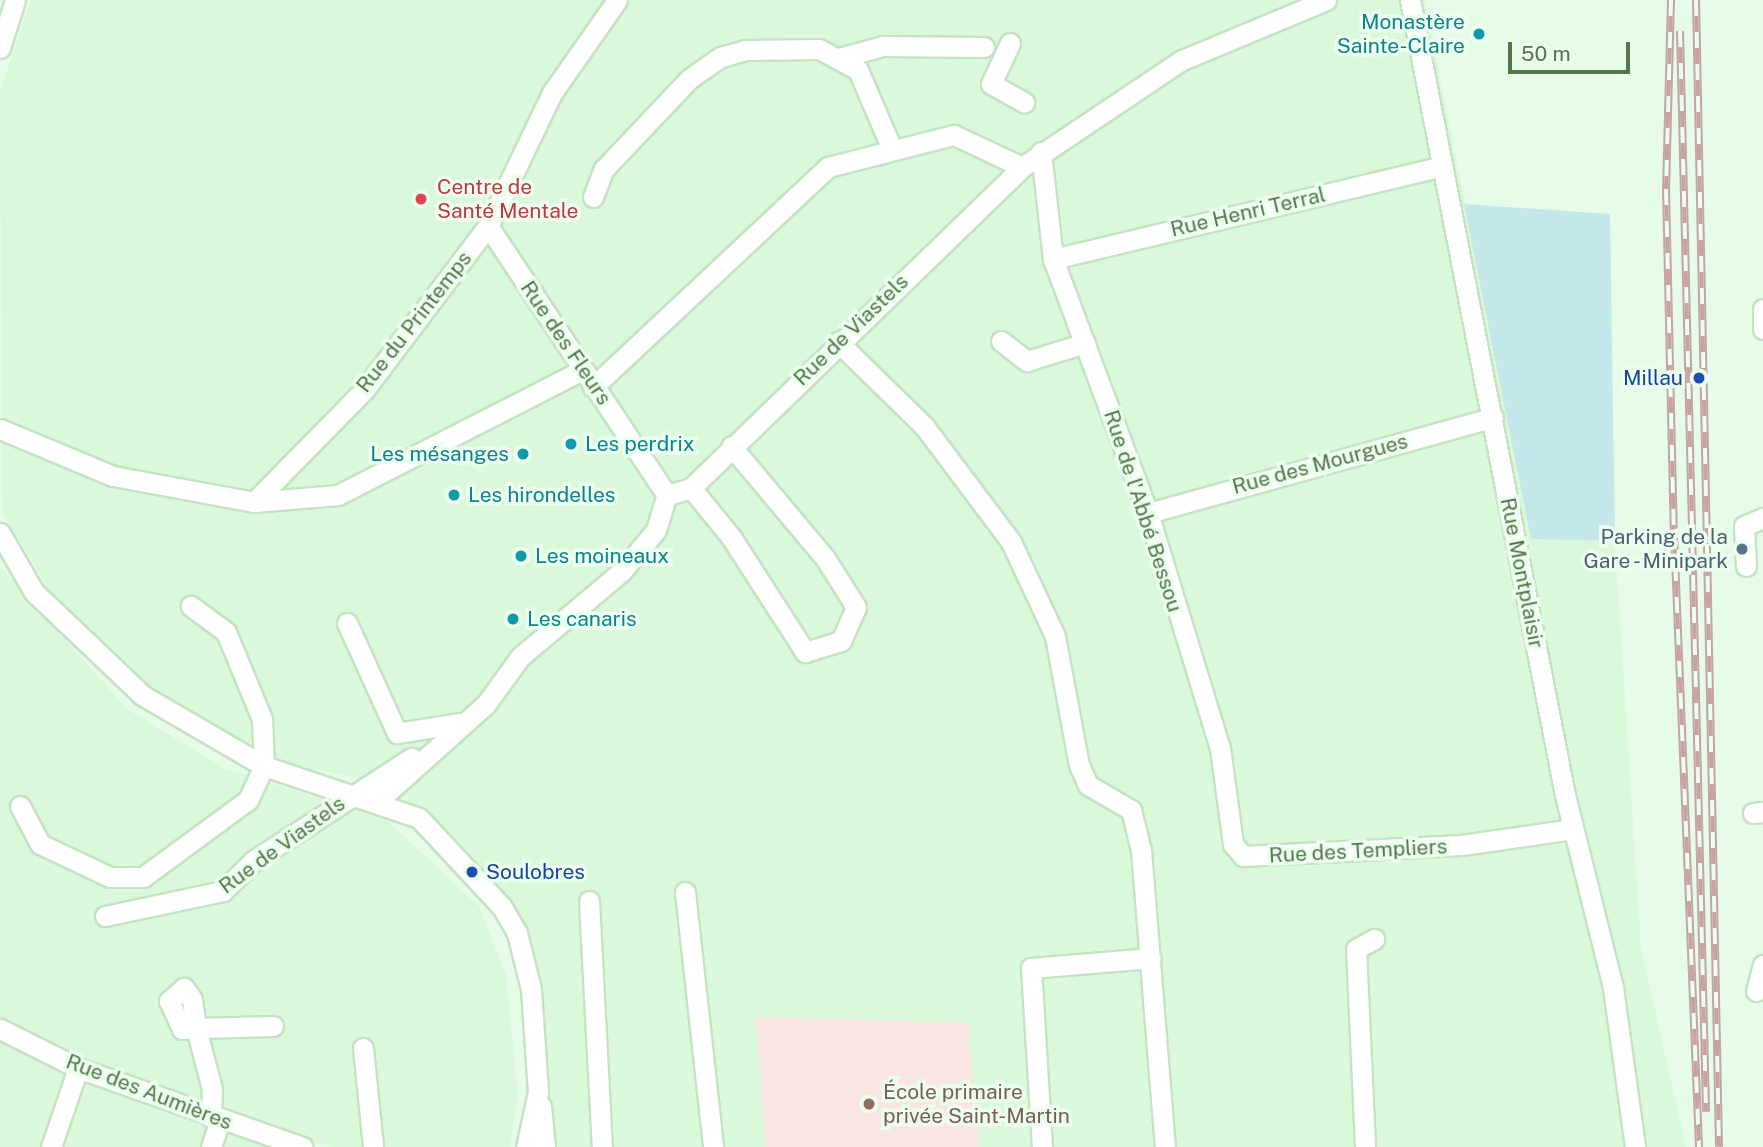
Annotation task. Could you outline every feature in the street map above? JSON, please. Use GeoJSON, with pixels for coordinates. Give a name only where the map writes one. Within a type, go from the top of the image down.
{"type":"FeatureCollection","features":[{"type":"Feature","properties":{"kind":"street"},"geometry":{"type":"LineString","coordinates":[[0,48],[15,0]]}},
{"type":"Feature","properties":{"kind":"street","name":"Rue du Printemps"},"geometry":{"type":"LineString","coordinates":[[254,502],[365,389],[488,226],[552,93],[617,0]]}},
{"type":"Feature","properties":{"kind":"street","name":"Rue de Viastels"},"geometry":{"type":"LineString","coordinates":[[691,488],[838,342],[1041,152],[1182,60],[1326,0]]}},
{"type":"Feature","properties":{"kind":"street","name":"Rue Montplaisir"},"geometry":{"type":"LineString","coordinates":[[1410,0],[1573,829],[1613,988],[1631,1146]]}},
{"type":"Feature","properties":{"kind":"street"},"geometry":{"type":"LineString","coordinates":[[1010,43],[991,84],[1024,102]]}},
{"type":"Feature","properties":{"kind":"street"},"geometry":{"type":"LineString","coordinates":[[593,197],[604,169],[689,79],[720,57],[794,45],[839,58],[869,87],[891,147]]}},
{"type":"Feature","properties":{"kind":"street"},"geometry":{"type":"LineString","coordinates":[[839,58],[883,46],[984,47]]}},
{"type":"Feature","properties":{"kind":"street"},"geometry":{"type":"LineString","coordinates":[[593,387],[828,167],[891,147],[954,135],[1022,167]]}},
{"type":"Feature","properties":{"kind":"street","name":"Rue de l'Abbé Bessou"},"geometry":{"type":"LineString","coordinates":[[1041,152],[1053,259],[1148,513],[1195,680]]}},
{"type":"Feature","properties":{"kind":"street","name":"Rue Henri Terral"},"geometry":{"type":"LineString","coordinates":[[1053,259],[1442,166]]}},
{"type":"Feature","properties":{"kind":"street","name":"Rue des Fleurs"},"geometry":{"type":"LineString","coordinates":[[488,226],[667,495]]}},
{"type":"Feature","properties":{"kind":"street"},"geometry":{"type":"LineString","coordinates":[[1763,309],[1763,329]]}},
{"type":"Feature","properties":{"kind":"street"},"geometry":{"type":"LineString","coordinates":[[1001,341],[1027,362],[1085,344]]}},
{"type":"Feature","properties":{"kind":"street"},"geometry":{"type":"LineString","coordinates":[[838,342],[924,426],[1011,541],[1055,636],[1079,765],[1088,785],[1131,810],[1146,904],[1166,1147]]}},
{"type":"Feature","properties":{"kind":"street"},"geometry":{"type":"LineString","coordinates":[[0,429],[113,476],[254,502],[338,495],[582,370]]}},
{"type":"Feature","properties":{"kind":"street","name":"Rue des Mourgues"},"geometry":{"type":"LineString","coordinates":[[1148,513],[1493,417]]}},
{"type":"Feature","properties":{"kind":"street"},"geometry":{"type":"LineString","coordinates":[[667,495],[691,488],[731,537],[805,652],[841,641],[856,607],[825,558],[731,446]]}},
{"type":"Feature","properties":{"kind":"street","name":"Rue de Viastels"},"geometry":{"type":"LineString","coordinates":[[105,916],[223,891],[253,861],[354,793],[444,738],[465,722],[520,657],[622,571],[656,530],[667,495]]}},
{"type":"Feature","properties":{"kind":"street"},"geometry":{"type":"LineString","coordinates":[[1746,565],[1744,526],[1763,518]]}},
{"type":"Feature","properties":{"kind":"street"},"geometry":{"type":"LineString","coordinates":[[0,533],[34,592],[95,655],[196,731],[264,766],[379,800],[439,833],[517,933],[531,989],[538,1092],[545,1147]]}},
{"type":"Feature","properties":{"kind":"street"},"geometry":{"type":"LineString","coordinates":[[20,806],[40,844],[110,877],[144,877],[248,800],[264,766],[262,719],[226,632],[191,606]]}},
{"type":"Feature","properties":{"kind":"street"},"geometry":{"type":"LineString","coordinates":[[347,623],[397,733],[465,722]]}},
{"type":"Feature","properties":{"kind":"street","name":"Rue des Templiers"},"geometry":{"type":"LineString","coordinates":[[1195,680],[1220,748],[1233,844],[1243,856],[1462,845],[1573,829]]}},
{"type":"Feature","properties":{"kind":"street","name":"Rue de Viastels"},"geometry":{"type":"LineString","coordinates":[[379,800],[444,738]]}},
{"type":"Feature","properties":{"kind":"street"},"geometry":{"type":"LineString","coordinates":[[685,892],[713,1147]]}},
{"type":"Feature","properties":{"kind":"street"},"geometry":{"type":"LineString","coordinates":[[589,901],[602,1147]]}},
{"type":"Feature","properties":{"kind":"street"},"geometry":{"type":"LineString","coordinates":[[1365,1147],[1356,949],[1374,939]]}},
{"type":"Feature","properties":{"kind":"street"},"geometry":{"type":"LineString","coordinates":[[1042,1147],[1031,968],[1151,958]]}},
{"type":"Feature","properties":{"kind":"street"},"geometry":{"type":"LineString","coordinates":[[1756,991],[1763,965]]}},
{"type":"Feature","properties":{"kind":"street"},"geometry":{"type":"LineString","coordinates":[[211,1147],[216,1118],[212,1089],[196,1028],[273,1026]]}},
{"type":"Feature","properties":{"kind":"street","name":"Rue des Aumières"},"geometry":{"type":"LineString","coordinates":[[0,1029],[78,1068],[302,1147]]}},
{"type":"Feature","properties":{"kind":"street"},"geometry":{"type":"LineString","coordinates":[[362,1048],[373,1147]]}},
{"type":"Feature","properties":{"kind":"street"},"geometry":{"type":"LineString","coordinates":[[51,1147],[78,1068]]}},
{"type":"Feature","properties":{"kind":"street"},"geometry":{"type":"LineString","coordinates":[[526,1147],[538,1092]]}},
{"type":"Feature","properties":{"kind":"shaded area"},"geometry":{"type":"Polygon","coordinates":[[[31,0],[1425,0],[1531,538],[1615,541],[1641,948],[1686,1147],[554,1147],[542,1035],[510,907],[468,853],[427,815],[366,779],[289,765],[211,730],[121,667],[52,595],[2,511],[0,91],[31,0]]]}},
{"type":"Feature","properties":{"kind":"shaded area"},"geometry":{"type":"Polygon","coordinates":[[[1464,204],[1610,214],[1615,541],[1531,539],[1464,204]]]}},
{"type":"Feature","properties":{"kind":"shaded area"},"geometry":{"type":"Polygon","coordinates":[[[0,566],[127,709],[224,768],[386,820],[479,906],[506,975],[518,1094],[510,1147],[333,1147],[306,1141],[111,1076],[0,1021],[0,566]]]}},
{"type":"Feature","properties":{"kind":"shaded area","name":"École primaire privée Saint-Martin"},"geometry":{"type":"Polygon","coordinates":[[[755,1017],[968,1023],[979,1147],[766,1147],[755,1017]]]}},
{"type":"Feature","properties":{"kind":"shaded area"},"geometry":{"type":"Polygon","coordinates":[[[0,1034],[284,1147],[0,1147],[0,1034]]]}},
{"type":"Feature","properties":{"kind":"railway"},"geometry":{"type":"LineString","coordinates":[[1671,0],[1666,189],[1674,533],[1699,1147]]}},
{"type":"Feature","properties":{"kind":"railway"},"geometry":{"type":"LineString","coordinates":[[1696,0],[1719,1147]]}},
{"type":"Feature","properties":{"kind":"railway"},"geometry":{"type":"LineString","coordinates":[[1680,31],[1706,1112]]}},
{"type":"Feature","properties":{"kind":"place","name":"Monastère Sainte-Claire"},"geometry":{"type":"Point","coordinates":[1479,34]}},
{"type":"Feature","properties":{"kind":"place","name":"Centre de Santé Mentale"},"geometry":{"type":"Point","coordinates":[421,199]}},
{"type":"Feature","properties":{"kind":"place","name":"Millau"},"geometry":{"type":"Point","coordinates":[1699,378]}},
{"type":"Feature","properties":{"kind":"place","name":"Les perdrix"},"geometry":{"type":"Point","coordinates":[571,444]}},
{"type":"Feature","properties":{"kind":"place","name":"Les mésanges"},"geometry":{"type":"Point","coordinates":[523,454]}},
{"type":"Feature","properties":{"kind":"place","name":"Les hirondelles"},"geometry":{"type":"Point","coordinates":[454,495]}},
{"type":"Feature","properties":{"kind":"place","name":"Parking de la Gare - Minipark"},"geometry":{"type":"Point","coordinates":[1742,549]}},
{"type":"Feature","properties":{"kind":"place","name":"Les moineaux"},"geometry":{"type":"Point","coordinates":[521,556]}},
{"type":"Feature","properties":{"kind":"place","name":"Les canaris"},"geometry":{"type":"Point","coordinates":[513,619]}},
{"type":"Feature","properties":{"kind":"place","name":"Soulobres"},"geometry":{"type":"Point","coordinates":[472,872]}},
{"type":"Feature","properties":{"kind":"place","name":"École primaire privée Saint-Martin"},"geometry":{"type":"Point","coordinates":[869,1104]}}]}
